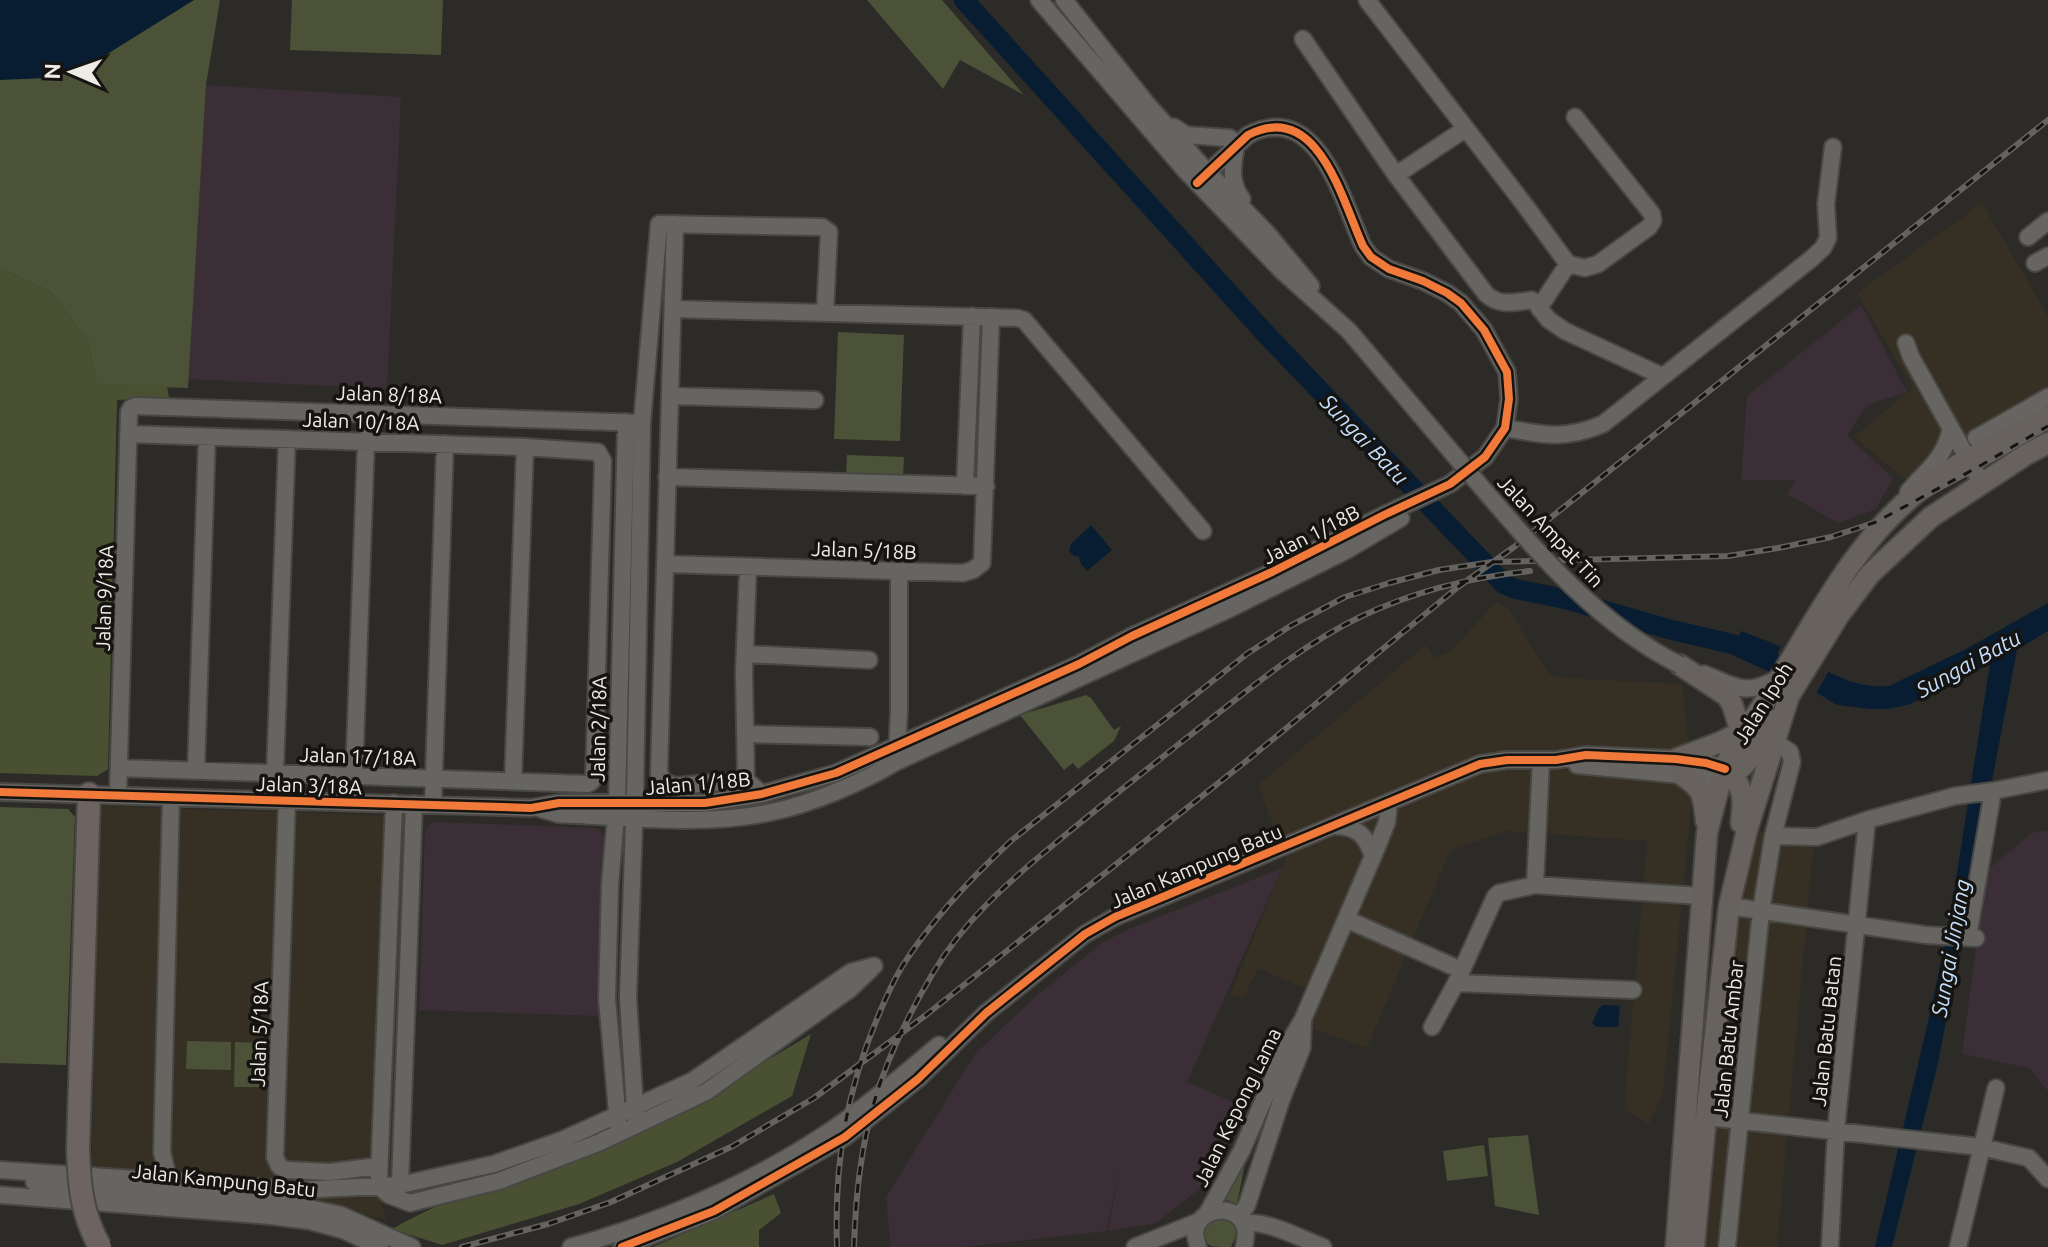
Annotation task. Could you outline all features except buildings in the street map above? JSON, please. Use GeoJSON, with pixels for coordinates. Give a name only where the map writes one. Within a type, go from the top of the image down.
{"type":"FeatureCollection","features":[{"type":"Feature","properties":{"kind":"highway"},"geometry":{"type":"LineString","coordinates":[[89,794],[79,1180],[84,1212],[100,1247]]}},
{"type":"Feature","properties":{"kind":"main road","name":"Jalan Ipoh"},"geometry":{"type":"LineString","coordinates":[[1694,1247],[1729,906],[1747,830],[1775,742],[1787,687],[1864,546],[1915,494],[1939,476],[2048,417]]}},
{"type":"Feature","properties":{"kind":"main road","name":"Jalan Ipoh"},"geometry":{"type":"LineString","coordinates":[[1809,644],[1839,615],[1870,574],[1931,517],[2048,443]]}},
{"type":"Feature","properties":{"kind":"main road"},"geometry":{"type":"LineString","coordinates":[[1680,665],[1727,696],[1741,732],[1679,767],[1702,793],[1707,833]]}},
{"type":"Feature","properties":{"kind":"main road"},"geometry":{"type":"LineString","coordinates":[[1763,704],[1769,704],[1787,687]]}},
{"type":"Feature","properties":{"kind":"main road"},"geometry":{"type":"LineString","coordinates":[[1729,906],[1744,802],[1740,787],[1726,775],[1748,761],[1787,687]]}},
{"type":"Feature","properties":{"kind":"main road","name":"Jalan Ipoh"},"geometry":{"type":"LineString","coordinates":[[1676,1247],[1707,833],[1741,732],[1763,704]]}},
{"type":"Feature","properties":{"kind":"street","name":"Jalan Ampat Tin"},"geometry":{"type":"LineString","coordinates":[[1039,0],[1101,71],[1199,174],[1281,270],[1349,331]]}},
{"type":"Feature","properties":{"kind":"street"},"geometry":{"type":"LineString","coordinates":[[1049,0],[1066,14],[1070,6],[1089,0]]}},
{"type":"Feature","properties":{"kind":"street"},"geometry":{"type":"LineString","coordinates":[[1367,0],[1568,264],[1585,268],[1598,264],[1653,221],[1652,214],[1575,117]]}},
{"type":"Feature","properties":{"kind":"street","name":"Jalan Ampat Tin"},"geometry":{"type":"LineString","coordinates":[[1070,6],[1199,174],[1267,233],[1509,518],[1565,578],[1607,619],[1647,646],[1736,695],[1763,704]]}},
{"type":"Feature","properties":{"kind":"street"},"geometry":{"type":"LineString","coordinates":[[1070,6],[1074,25],[1101,71]]}},
{"type":"Feature","properties":{"kind":"street"},"geometry":{"type":"LineString","coordinates":[[1303,39],[1396,175],[1493,300],[1504,303],[1532,300]]}},
{"type":"Feature","properties":{"kind":"street"},"geometry":{"type":"LineString","coordinates":[[1136,89],[1179,131],[1233,143]]}},
{"type":"Feature","properties":{"kind":"street"},"geometry":{"type":"LineString","coordinates":[[1199,174],[1233,143],[1265,128],[1289,129],[1308,141],[1329,166],[1363,246],[1371,257],[1389,269],[1447,293],[1461,303],[1484,330],[1507,372],[1510,429],[1554,435],[1577,434],[1603,424],[1823,248],[1829,233],[1826,204],[1833,147]]}},
{"type":"Feature","properties":{"kind":"street"},"geometry":{"type":"LineString","coordinates":[[1396,175],[1465,129]]}},
{"type":"Feature","properties":{"kind":"street"},"geometry":{"type":"LineString","coordinates":[[1233,143],[1233,184],[1267,233]]}},
{"type":"Feature","properties":{"kind":"street"},"geometry":{"type":"LineString","coordinates":[[2028,237],[2048,221]]}},
{"type":"Feature","properties":{"kind":"street"},"geometry":{"type":"LineString","coordinates":[[634,422],[658,226],[661,223],[826,229],[829,232],[825,313]]}},
{"type":"Feature","properties":{"kind":"street"},"geometry":{"type":"LineString","coordinates":[[675,224],[659,773],[664,782],[675,786],[746,780],[762,794]]}},
{"type":"Feature","properties":{"kind":"street"},"geometry":{"type":"LineString","coordinates":[[1568,264],[1539,308],[1549,320],[1565,331],[1662,376]]}},
{"type":"Feature","properties":{"kind":"street"},"geometry":{"type":"LineString","coordinates":[[673,309],[1024,320],[1203,531]]}},
{"type":"Feature","properties":{"kind":"street"},"geometry":{"type":"LineString","coordinates":[[965,486],[972,316]]}},
{"type":"Feature","properties":{"kind":"street"},"geometry":{"type":"LineString","coordinates":[[667,477],[986,486],[991,317]]}},
{"type":"Feature","properties":{"kind":"street"},"geometry":{"type":"LineString","coordinates":[[1906,343],[1982,484]]}},
{"type":"Feature","properties":{"kind":"street"},"geometry":{"type":"LineString","coordinates":[[670,396],[815,400]]}},
{"type":"Feature","properties":{"kind":"street"},"geometry":{"type":"LineString","coordinates":[[1976,438],[2048,397]]}},
{"type":"Feature","properties":{"kind":"street","name":"Jalan 8/18A"},"geometry":{"type":"LineString","coordinates":[[136,406],[634,422]]}},
{"type":"Feature","properties":{"kind":"street","name":"Jalan 9/18A"},"geometry":{"type":"LineString","coordinates":[[118,795],[129,412],[136,406]]}},
{"type":"Feature","properties":{"kind":"street"},"geometry":{"type":"LineString","coordinates":[[354,776],[366,442],[377,414]]}},
{"type":"Feature","properties":{"kind":"street","name":"Jalan 2/18A"},"geometry":{"type":"LineString","coordinates":[[618,1124],[607,999],[634,422]]}},
{"type":"Feature","properties":{"kind":"street","name":"Jalan 2/18A"},"geometry":{"type":"LineString","coordinates":[[634,422],[634,811],[628,998],[636,1125]]}},
{"type":"Feature","properties":{"kind":"street","name":"Jalan 1/18B"},"geometry":{"type":"LineString","coordinates":[[634,811],[762,794],[897,754],[1132,636],[1338,547],[1452,487],[1510,429]]}},
{"type":"Feature","properties":{"kind":"street"},"geometry":{"type":"LineString","coordinates":[[1951,429],[1976,438],[2016,435]]}},
{"type":"Feature","properties":{"kind":"street"},"geometry":{"type":"LineString","coordinates":[[1864,546],[1920,478],[1938,461],[1947,447],[1951,429]]}},
{"type":"Feature","properties":{"kind":"street","name":"Jalan 10/18A"},"geometry":{"type":"LineString","coordinates":[[128,434],[598,452],[603,461],[594,778]]}},
{"type":"Feature","properties":{"kind":"street"},"geometry":{"type":"LineString","coordinates":[[196,771],[207,437]]}},
{"type":"Feature","properties":{"kind":"street"},"geometry":{"type":"LineString","coordinates":[[280,800],[274,773],[287,439]]}},
{"type":"Feature","properties":{"kind":"street"},"geometry":{"type":"LineString","coordinates":[[433,804],[445,444]]}},
{"type":"Feature","properties":{"kind":"street"},"geometry":{"type":"LineString","coordinates":[[513,781],[525,447]]}},
{"type":"Feature","properties":{"kind":"street","name":"Jalan 5/18B"},"geometry":{"type":"LineString","coordinates":[[665,564],[963,573],[982,563],[986,486]]}},
{"type":"Feature","properties":{"kind":"street"},"geometry":{"type":"LineString","coordinates":[[736,799],[746,780],[748,567]]}},
{"type":"Feature","properties":{"kind":"street"},"geometry":{"type":"LineString","coordinates":[[897,754],[899,571]]}},
{"type":"Feature","properties":{"kind":"street"},"geometry":{"type":"LineString","coordinates":[[745,654],[869,660]]}},
{"type":"Feature","properties":{"kind":"street","name":"Jalan Ampat Tin"},"geometry":{"type":"LineString","coordinates":[[1680,665],[1745,690],[1787,687]]}},
{"type":"Feature","properties":{"kind":"street"},"geometry":{"type":"LineString","coordinates":[[746,734],[870,737]]}},
{"type":"Feature","properties":{"kind":"street","name":"Jalan Batu Ambar"},"geometry":{"type":"LineString","coordinates":[[1727,1247],[1761,911],[1773,836],[1792,762],[1790,752],[1775,742]]}},
{"type":"Feature","properties":{"kind":"street","name":"Jalan 1/18B"},"geometry":{"type":"LineString","coordinates":[[634,811],[683,820],[770,813],[878,773],[897,754]]}},
{"type":"Feature","properties":{"kind":"street","name":"Jalan Kampung Batu"},"geometry":{"type":"LineString","coordinates":[[622,1247],[845,1137],[918,1079],[986,1013],[1103,923],[1480,764],[1586,755],[1679,767],[1706,763],[1726,775]]}},
{"type":"Feature","properties":{"kind":"street"},"geometry":{"type":"LineString","coordinates":[[1535,885],[1548,760]]}},
{"type":"Feature","properties":{"kind":"street","name":"Jalan 17/18A"},"geometry":{"type":"LineString","coordinates":[[119,768],[587,784],[594,778]]}},
{"type":"Feature","properties":{"kind":"street"},"geometry":{"type":"LineString","coordinates":[[1773,836],[1817,837],[1955,796],[2048,780]]}},
{"type":"Feature","properties":{"kind":"street"},"geometry":{"type":"LineString","coordinates":[[1729,906],[1926,935],[1968,937],[1992,791]]}},
{"type":"Feature","properties":{"kind":"street","name":"Jalan 3/18A"},"geometry":{"type":"LineString","coordinates":[[0,792],[539,808],[559,803],[634,811]]}},
{"type":"Feature","properties":{"kind":"street"},"geometry":{"type":"LineString","coordinates":[[169,1181],[162,1152],[171,797]]}},
{"type":"Feature","properties":{"kind":"street","name":"Jalan 5/18A"},"geometry":{"type":"LineString","coordinates":[[280,800],[275,1157],[279,1166],[286,1170],[330,1172],[379,1166]]}},
{"type":"Feature","properties":{"kind":"street","name":"Jalan Kepong Lama"},"geometry":{"type":"LineString","coordinates":[[1204,1216],[1242,1150],[1287,1046],[1303,1019],[1387,822],[1389,802]]}},
{"type":"Feature","properties":{"kind":"street"},"geometry":{"type":"LineString","coordinates":[[0,1170],[299,1190],[380,1187],[400,1185],[494,1164],[618,1124],[636,1125],[706,1092],[824,999],[692,1081],[635,1107],[618,1124],[598,1143],[499,1181],[410,1203],[389,1195],[380,1187],[379,1166],[394,803]]}},
{"type":"Feature","properties":{"kind":"street"},"geometry":{"type":"LineString","coordinates":[[400,1185],[414,804]]}},
{"type":"Feature","properties":{"kind":"street","name":"Jalan Batu Batan"},"geometry":{"type":"LineString","coordinates":[[1830,1247],[1836,1130],[1867,820]]}},
{"type":"Feature","properties":{"kind":"street"},"geometry":{"type":"LineString","coordinates":[[1330,827],[1352,828],[1359,832],[1373,857]]}},
{"type":"Feature","properties":{"kind":"street"},"geometry":{"type":"LineString","coordinates":[[1432,1027],[1495,897],[1506,891],[1535,885],[1701,896]]}},
{"type":"Feature","properties":{"kind":"street"},"geometry":{"type":"LineString","coordinates":[[1346,919],[1459,976],[1633,990]]}},
{"type":"Feature","properties":{"kind":"street"},"geometry":{"type":"LineString","coordinates":[[386,993],[407,994]]}},
{"type":"Feature","properties":{"kind":"street","name":"Jalan Kepong Lama"},"geometry":{"type":"LineString","coordinates":[[1241,1220],[1302,1048],[1303,1019]]}},
{"type":"Feature","properties":{"kind":"street"},"geometry":{"type":"LineString","coordinates":[[1958,1247],[1996,1088]]}},
{"type":"Feature","properties":{"kind":"street"},"geometry":{"type":"LineString","coordinates":[[1706,1117],[1981,1147],[2029,1158],[2048,1179]]}},
{"type":"Feature","properties":{"kind":"street"},"geometry":{"type":"LineString","coordinates":[[0,1178],[24,1189]]}},
{"type":"Feature","properties":{"kind":"street"},"geometry":{"type":"LineString","coordinates":[[0,1195],[24,1189]]}},
{"type":"Feature","properties":{"kind":"street","name":"Jalan Kampung Batu"},"geometry":{"type":"LineString","coordinates":[[24,1189],[310,1221],[343,1230],[380,1247]]}},
{"type":"Feature","properties":{"kind":"street","name":"Jalan Kampung Batu"},"geometry":{"type":"LineString","coordinates":[[24,1189],[273,1202],[341,1215],[412,1247]]}},
{"type":"Feature","properties":{"kind":"street","name":"Jalan Kampung Batu"},"geometry":{"type":"LineString","coordinates":[[571,1247],[711,1204]]}},
{"type":"Feature","properties":{"kind":"street"},"geometry":{"type":"LineString","coordinates":[[1135,1247],[1219,1210],[1229,1211],[1241,1220],[1269,1225],[1323,1247]]}},
{"type":"Feature","properties":{"kind":"street"},"geometry":{"type":"LineString","coordinates":[[1198,1247],[1195,1234],[1204,1216]]}},
{"type":"Feature","properties":{"kind":"street"},"geometry":{"type":"LineString","coordinates":[[1241,1220],[1246,1231],[1244,1246]]}},
{"type":"Feature","properties":{"kind":"street"},"geometry":{"type":"LineString","coordinates":[[1244,1246],[1251,1233],[1269,1225]]}},
{"type":"Feature","properties":{"kind":"shaded area"},"geometry":{"type":"Polygon","coordinates":[[[206,85],[401,97],[387,389],[188,379],[206,85]]]}},
{"type":"Feature","properties":{"kind":"shaded area"},"geometry":{"type":"Polygon","coordinates":[[[1982,203],[2048,316],[2048,396],[1977,433],[1907,481],[1854,437],[1913,388],[1857,293],[1982,203]]]}},
{"type":"Feature","properties":{"kind":"shaded area"},"geometry":{"type":"Polygon","coordinates":[[[1861,305],[1907,392],[1867,405],[1847,435],[1893,478],[1876,509],[1838,523],[1787,494],[1796,480],[1741,480],[1747,396],[1861,305]]]}},
{"type":"Feature","properties":{"kind":"shaded area"},"geometry":{"type":"Polygon","coordinates":[[[1496,602],[1508,608],[1548,673],[1565,678],[1682,684],[1693,785],[1663,1093],[1649,1124],[1624,1110],[1647,841],[1506,831],[1450,851],[1367,1048],[1308,1027],[1321,995],[1258,968],[1243,999],[1230,995],[1286,859],[1258,785],[1426,645],[1434,658],[1451,651],[1496,602]]]}},
{"type":"Feature","properties":{"kind":"shaded area"},"geometry":{"type":"Polygon","coordinates":[[[101,806],[423,817],[410,1187],[378,1192],[387,1220],[301,1198],[91,1180],[101,806]]]}},
{"type":"Feature","properties":{"kind":"shaded area"},"geometry":{"type":"Polygon","coordinates":[[[433,822],[597,828],[604,835],[598,996],[600,1016],[419,1010],[425,829],[433,822]]]}},
{"type":"Feature","properties":{"kind":"shaded area"},"geometry":{"type":"Polygon","coordinates":[[[2048,830],[2048,1091],[2029,1068],[1962,1054],[1986,871],[2032,833],[2048,830]]]}},
{"type":"Feature","properties":{"kind":"shaded area"},"geometry":{"type":"Polygon","coordinates":[[[1755,832],[1814,840],[1777,1247],[1703,1247],[1729,974],[1755,832]]]}},
{"type":"Feature","properties":{"kind":"shaded area"},"geometry":{"type":"Polygon","coordinates":[[[1282,868],[1187,1082],[1238,1104],[1224,1155],[1206,1184],[1156,1223],[1108,1231],[1121,1163],[1106,1231],[965,1247],[891,1247],[886,1197],[975,1054],[1035,997],[1102,943],[1129,929],[1282,868]]]}},
{"type":"Feature","properties":{"kind":"green space"},"geometry":{"type":"Polygon","coordinates":[[[0,0],[220,0],[206,85],[188,388],[97,385],[88,341],[50,291],[0,269],[0,0]]]}},
{"type":"Feature","properties":{"kind":"green space"},"geometry":{"type":"Polygon","coordinates":[[[292,0],[443,0],[441,55],[290,50],[292,0]]]}},
{"type":"Feature","properties":{"kind":"green space"},"geometry":{"type":"Polygon","coordinates":[[[867,0],[942,0],[1024,95],[960,60],[943,89],[867,0]]]}},
{"type":"Feature","properties":{"kind":"green space"},"geometry":{"type":"Polygon","coordinates":[[[0,269],[50,291],[88,341],[97,384],[167,387],[169,397],[117,400],[108,769],[97,776],[0,773],[0,269]]]}},
{"type":"Feature","properties":{"kind":"green space"},"geometry":{"type":"Polygon","coordinates":[[[838,332],[904,335],[900,441],[834,439],[838,332]]]}},
{"type":"Feature","properties":{"kind":"green space"},"geometry":{"type":"Polygon","coordinates":[[[847,455],[904,457],[903,478],[846,475],[847,455]]]}},
{"type":"Feature","properties":{"kind":"green space"},"geometry":{"type":"Polygon","coordinates":[[[1086,695],[1114,730],[1121,726],[1114,741],[1078,769],[1073,763],[1064,770],[1020,715],[1086,695]]]}},
{"type":"Feature","properties":{"kind":"green space"},"geometry":{"type":"Polygon","coordinates":[[[0,807],[68,809],[75,817],[66,1065],[0,1063],[0,807]]]}},
{"type":"Feature","properties":{"kind":"green space"},"geometry":{"type":"Polygon","coordinates":[[[811,1034],[792,1096],[677,1162],[579,1204],[442,1245],[392,1229],[471,1192],[634,1132],[711,1093],[811,1034]]]}},
{"type":"Feature","properties":{"kind":"green space"},"geometry":{"type":"Polygon","coordinates":[[[187,1041],[231,1042],[231,1070],[186,1069],[187,1041]]]}},
{"type":"Feature","properties":{"kind":"green space"},"geometry":{"type":"Polygon","coordinates":[[[235,1042],[264,1043],[262,1087],[234,1087],[235,1042]]]}},
{"type":"Feature","properties":{"kind":"green space"},"geometry":{"type":"Polygon","coordinates":[[[1528,1135],[1539,1215],[1495,1206],[1488,1138],[1528,1135]]]}},
{"type":"Feature","properties":{"kind":"green space"},"geometry":{"type":"Polygon","coordinates":[[[1484,1145],[1488,1176],[1447,1181],[1443,1151],[1484,1145]]]}},
{"type":"Feature","properties":{"kind":"green space"},"geometry":{"type":"Polygon","coordinates":[[[1249,1149],[1237,1204],[1221,1198],[1249,1149]]]}},
{"type":"Feature","properties":{"kind":"green space"},"geometry":{"type":"Polygon","coordinates":[[[774,1194],[781,1213],[759,1230],[759,1247],[653,1247],[774,1194]]]}},
{"type":"Feature","properties":{"kind":"green space"},"geometry":{"type":"Polygon","coordinates":[[[1220,1215],[1235,1223],[1236,1236],[1231,1247],[1211,1246],[1205,1238],[1206,1225],[1220,1215]]]}},
{"type":"Feature","properties":{"kind":"water"},"geometry":{"type":"Polygon","coordinates":[[[0,0],[194,0],[88,66],[46,78],[0,80],[0,0]]]}},
{"type":"Feature","properties":{"kind":"water"},"geometry":{"type":"Polygon","coordinates":[[[1091,525],[1112,550],[1087,571],[1079,557],[1069,551],[1071,544],[1091,525]]]}},
{"type":"Feature","properties":{"kind":"water","name":"Sungai Jinjang"},"geometry":{"type":"Polygon","coordinates":[[[2048,603],[2048,631],[2017,650],[1938,1063],[1892,1247],[1875,1247],[1950,917],[1990,664],[1908,705],[1871,709],[1837,705],[1736,641],[1741,631],[1845,679],[1859,684],[1889,686],[1966,649],[2048,603]]]}},
{"type":"Feature","properties":{"kind":"water"},"geometry":{"type":"Polygon","coordinates":[[[1603,1005],[1620,1006],[1618,1027],[1597,1027],[1592,1023],[1603,1005]]]}},
{"type":"Feature","properties":{"kind":"pier"},"geometry":{"type":"Polygon","coordinates":[[[1783,643],[1830,669],[1814,697],[1769,668],[1783,643]]]}},
{"type":"Feature","properties":{"kind":"waterway","name":"Sungai Batu"},"geometry":{"type":"LineString","coordinates":[[964,0],[1264,332],[1504,584],[1732,644],[1772,662]]}},
{"type":"Feature","properties":{"kind":"railway"},"geometry":{"type":"LineString","coordinates":[[462,1247],[548,1224],[611,1202],[733,1146],[814,1098],[926,1015],[1250,758],[1458,587],[1514,547],[2048,120]]}},
{"type":"Feature","properties":{"kind":"railway"},"geometry":{"type":"LineString","coordinates":[[837,1247],[840,1157],[850,1100],[868,1043],[903,965],[953,899],[1012,840],[1248,653],[1345,597],[1439,570],[1492,562],[1728,556],[1831,537],[1876,522],[2048,426]]}},
{"type":"Feature","properties":{"kind":"railway"},"geometry":{"type":"LineString","coordinates":[[854,1247],[860,1171],[884,1072],[897,1040],[933,973],[958,937],[987,904],[1035,860],[1118,793],[1248,690],[1315,642],[1362,616],[1423,592],[1465,581],[1530,571]]}},
{"type":"Feature","properties":{"kind":"cycle path"},"geometry":{"type":"LineString","coordinates":[[0,792],[531,808],[559,803],[705,803],[762,794],[836,773],[1079,664],[1450,484],[1485,457],[1505,428],[1509,399],[1507,372],[1484,330],[1461,303],[1447,293],[1389,269],[1371,257],[1363,246],[1336,181],[1310,142],[1293,131],[1272,128],[1248,135],[1197,183]]}},
{"type":"Feature","properties":{"kind":"cycle path"},"geometry":{"type":"LineString","coordinates":[[622,1247],[714,1211],[845,1137],[918,1079],[986,1013],[1085,934],[1115,917],[1480,764],[1507,760],[1556,760],[1586,755],[1676,759],[1725,769]]}}]}
